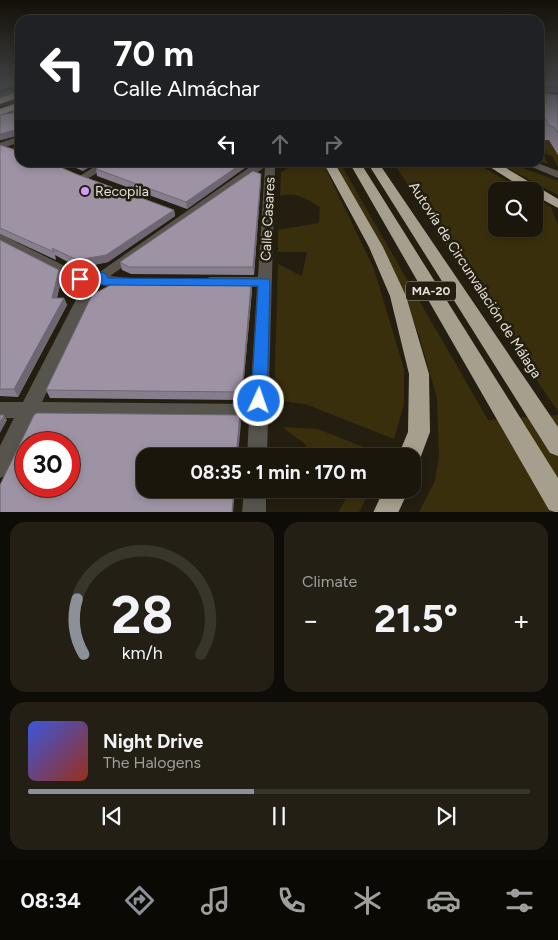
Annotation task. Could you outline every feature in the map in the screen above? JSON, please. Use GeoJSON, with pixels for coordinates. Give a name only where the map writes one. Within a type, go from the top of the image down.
{"type":"FeatureCollection","features":[{"type":"Feature","properties":{"kind":"highway"},"geometry":{"type":"LineString","coordinates":[[331,167],[376,247],[398,296],[419,374],[419,432],[413,448]]}},
{"type":"Feature","properties":{"kind":"highway","name":"MA-20"},"geometry":{"type":"LineString","coordinates":[[357,167],[558,501]]}},
{"type":"Feature","properties":{"kind":"highway","name":"Autovía de Circunvalación de Málaga"},"geometry":{"type":"LineString","coordinates":[[375,167],[558,446]]}},
{"type":"Feature","properties":{"kind":"highway"},"geometry":{"type":"LineString","coordinates":[[382,167],[386,184]]}},
{"type":"Feature","properties":{"kind":"highway"},"geometry":{"type":"LineString","coordinates":[[495,167],[558,204]]}},
{"type":"Feature","properties":{"kind":"highway"},"geometry":{"type":"LineString","coordinates":[[385,512],[392,498]]}},
{"type":"Feature","properties":{"kind":"street"},"geometry":{"type":"LineString","coordinates":[[0,116],[15,111]]}},
{"type":"Feature","properties":{"kind":"street"},"geometry":{"type":"LineString","coordinates":[[1,146],[15,140]]}},
{"type":"Feature","properties":{"kind":"street"},"geometry":{"type":"LineString","coordinates":[[1,146],[15,151]]}},
{"type":"Feature","properties":{"kind":"street"},"geometry":{"type":"LineString","coordinates":[[79,175],[99,167]]}},
{"type":"Feature","properties":{"kind":"street"},"geometry":{"type":"LineString","coordinates":[[0,238],[84,286],[97,290],[103,279],[188,216],[259,167]]}},
{"type":"Feature","properties":{"kind":"street","name":"Calle Casares"},"geometry":{"type":"LineString","coordinates":[[257,448],[270,167]]}},
{"type":"Feature","properties":{"kind":"street"},"geometry":{"type":"LineString","coordinates":[[539,167],[558,174]]}},
{"type":"Feature","properties":{"kind":"street"},"geometry":{"type":"LineString","coordinates":[[79,175],[100,183]]}},
{"type":"Feature","properties":{"kind":"street"},"geometry":{"type":"LineString","coordinates":[[171,209],[188,216]]}},
{"type":"Feature","properties":{"kind":"street"},"geometry":{"type":"LineString","coordinates":[[103,279],[144,282]]}},
{"type":"Feature","properties":{"kind":"street"},"geometry":{"type":"LineString","coordinates":[[194,282],[264,282]]}},
{"type":"Feature","properties":{"kind":"street"},"geometry":{"type":"LineString","coordinates":[[0,468],[28,411],[84,286]]}},
{"type":"Feature","properties":{"kind":"street"},"geometry":{"type":"LineString","coordinates":[[0,410],[259,412]]}},
{"type":"Feature","properties":{"kind":"street"},"geometry":{"type":"LineString","coordinates":[[254,512],[255,498]]}},
{"type":"Feature","properties":{"kind":"shaded area"},"geometry":{"type":"Polygon","coordinates":[[[544,108],[558,108],[558,167],[552,156],[544,153],[544,108]]]}},
{"type":"Feature","properties":{"kind":"shaded area"},"geometry":{"type":"Polygon","coordinates":[[[289,167],[325,167],[374,269],[404,369],[404,404],[394,439],[305,404],[274,400],[278,264],[302,276],[307,252],[278,252],[278,230],[319,223],[320,207],[296,195],[280,196],[281,172],[289,167]]]}},
{"type":"Feature","properties":{"kind":"shaded area"},"geometry":{"type":"Polygon","coordinates":[[[337,167],[342,167],[488,420],[558,415],[558,512],[419,512],[435,481],[439,455],[437,398],[420,339],[403,292],[337,167]]]}},
{"type":"Feature","properties":{"kind":"shaded area"},"geometry":{"type":"Polygon","coordinates":[[[397,167],[483,167],[509,182],[488,182],[488,237],[543,237],[543,202],[551,207],[558,225],[558,411],[477,294],[397,167]]]}},
{"type":"Feature","properties":{"kind":"shaded area"},"geometry":{"type":"Polygon","coordinates":[[[506,167],[520,167],[558,181],[558,195],[543,187],[543,182],[534,182],[506,167]]]}},
{"type":"Feature","properties":{"kind":"shaded area"},"geometry":{"type":"Polygon","coordinates":[[[282,427],[318,429],[366,448],[307,448],[304,443],[282,427]]]}},
{"type":"Feature","properties":{"kind":"shaded area"},"geometry":{"type":"Polygon","coordinates":[[[347,498],[366,498],[359,512],[338,512],[347,498]]]}},
{"type":"Feature","properties":{"kind":"building"},"geometry":{"type":"Polygon","coordinates":[[[544,108],[558,108],[558,133],[554,127],[550,126],[544,117],[544,108]]]}},
{"type":"Feature","properties":{"kind":"building"},"geometry":{"type":"Polygon","coordinates":[[[15,113],[15,130],[0,134],[0,115],[15,113]]]}},
{"type":"Feature","properties":{"kind":"building"},"geometry":{"type":"Polygon","coordinates":[[[0,145],[15,150],[15,167],[60,167],[174,210],[106,255],[77,260],[52,248],[54,252],[0,228],[0,145]]]}},
{"type":"Feature","properties":{"kind":"building"},"geometry":{"type":"Polygon","coordinates":[[[99,167],[237,167],[186,202],[96,169],[99,167]]]}},
{"type":"Feature","properties":{"kind":"building"},"geometry":{"type":"Polygon","coordinates":[[[253,171],[261,174],[253,267],[129,267],[120,262],[253,171]]]}},
{"type":"Feature","properties":{"kind":"building"},"geometry":{"type":"Polygon","coordinates":[[[0,240],[59,270],[52,298],[64,298],[14,389],[0,389],[0,240]]]}},
{"type":"Feature","properties":{"kind":"building"},"geometry":{"type":"Polygon","coordinates":[[[154,279],[251,283],[242,392],[46,390],[92,295],[118,281],[159,282],[154,279]]]}},
{"type":"Feature","properties":{"kind":"building"},"geometry":{"type":"Polygon","coordinates":[[[37,413],[240,415],[237,448],[136,448],[136,498],[233,498],[232,512],[0,512],[0,485],[15,454],[15,497],[80,497],[80,432],[26,432],[34,415],[37,413]]]}},
{"type":"Feature","properties":{"kind":"building"},"geometry":{"type":"Polygon","coordinates":[[[0,415],[4,415],[0,423],[0,415]]]}},
{"type":"Feature","properties":{"kind":"place","name":"Recopila"},"geometry":{"type":"Point","coordinates":[85,191]}},
{"type":"Feature","properties":{"kind":"route"},"geometry":{"type":"LineString","coordinates":[[80,279],[88,275],[97,275],[103,277],[104,282],[264,282],[259,401]]}}]}
